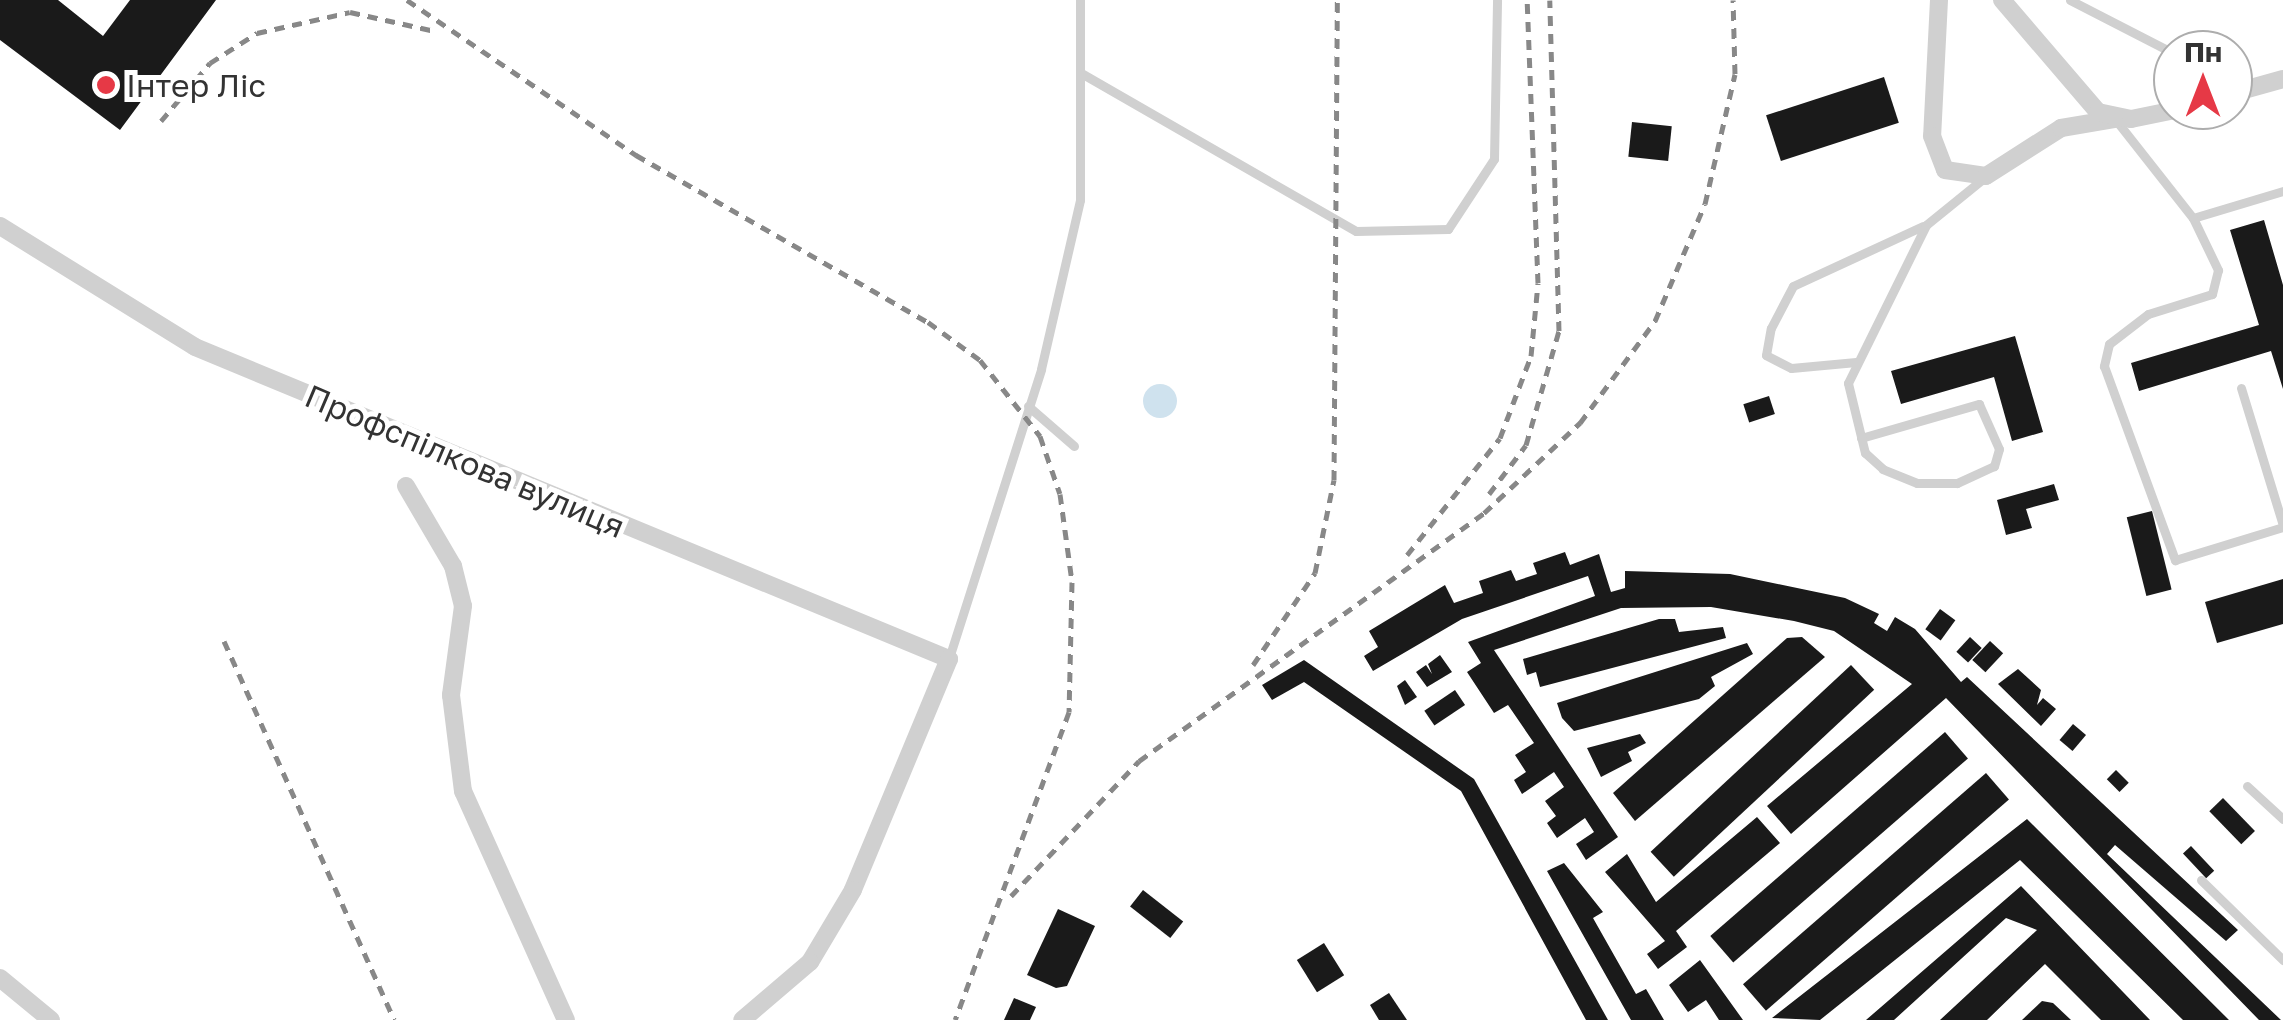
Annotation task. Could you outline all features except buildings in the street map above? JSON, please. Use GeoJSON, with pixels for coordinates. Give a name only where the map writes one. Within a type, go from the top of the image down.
{"type":"FeatureCollection","features":[{"type":"Feature","properties":{"kind":"street"},"geometry":{"type":"LineString","coordinates":[[1939,0],[1936,156],[1964,177],[1986,176],[2062,128],[2153,113]]}},
{"type":"Feature","properties":{"kind":"street"},"geometry":{"type":"LineString","coordinates":[[2002,0],[2083,96],[2115,119]]}},
{"type":"Feature","properties":{"kind":"street"},"geometry":{"type":"LineString","coordinates":[[2253,87],[2283,79]]}},
{"type":"Feature","properties":{"kind":"street","name":"Профспілкова вулиця"},"geometry":{"type":"LineString","coordinates":[[0,226],[195,347],[948,659]]}},
{"type":"Feature","properties":{"kind":"street","name":"Профспілкова вулиця"},"geometry":{"type":"LineString","coordinates":[[406,486],[453,566],[463,606],[452,694],[463,791],[566,1020]]}},
{"type":"Feature","properties":{"kind":"street"},"geometry":{"type":"LineString","coordinates":[[742,1020],[810,962],[853,890],[948,659]]}},
{"type":"Feature","properties":{"kind":"street"},"geometry":{"type":"LineString","coordinates":[[0,978],[52,1020]]}},
{"type":"Feature","properties":{"kind":"lane"},"geometry":{"type":"LineString","coordinates":[[948,659],[1028,406],[1080,200],[1080,0]]}},
{"type":"Feature","properties":{"kind":"lane"},"geometry":{"type":"LineString","coordinates":[[1081,73],[1356,231],[1448,229],[1494,159],[1498,0]]}},
{"type":"Feature","properties":{"kind":"lane"},"geometry":{"type":"LineString","coordinates":[[2070,0],[2153,43]]}},
{"type":"Feature","properties":{"kind":"lane"},"geometry":{"type":"LineString","coordinates":[[2115,119],[2193,218],[2218,270],[2212,294],[2148,314],[2109,344],[2104,366],[2176,560],[2283,526],[2241,388]]}},
{"type":"Feature","properties":{"kind":"lane"},"geometry":{"type":"LineString","coordinates":[[1856,362],[1791,368],[1766,355],[1771,328],[1793,286],[1926,224],[1986,176]]}},
{"type":"Feature","properties":{"kind":"lane"},"geometry":{"type":"LineString","coordinates":[[2193,218],[2282,194]]}},
{"type":"Feature","properties":{"kind":"lane"},"geometry":{"type":"LineString","coordinates":[[1861,438],[1979,404],[1999,449],[1985,476],[1917,483],[1883,469],[1861,438],[1848,383],[1926,224]]}},
{"type":"Feature","properties":{"kind":"lane"},"geometry":{"type":"LineString","coordinates":[[1028,406],[1074,446]]}},
{"type":"Feature","properties":{"kind":"lane"},"geometry":{"type":"LineString","coordinates":[[2247,786],[2283,819]]}},
{"type":"Feature","properties":{"kind":"lane"},"geometry":{"type":"LineString","coordinates":[[2201,880],[2283,960]]}},
{"type":"Feature","properties":{"kind":"water"},"geometry":{"type":"Polygon","coordinates":[[[1160,384],[1172,389],[1177,401],[1172,413],[1160,418],[1148,413],[1143,401],[1148,389],[1160,384]]]}},
{"type":"Feature","properties":{"kind":"railway"},"geometry":{"type":"LineString","coordinates":[[407,0],[636,155],[928,322],[980,360],[1040,436],[1060,494],[1072,582],[1069,712],[955,1020]]}},
{"type":"Feature","properties":{"kind":"railway"},"geometry":{"type":"LineString","coordinates":[[1253,665],[1315,573],[1334,480],[1337,0]]}},
{"type":"Feature","properties":{"kind":"railway"},"geometry":{"type":"LineString","coordinates":[[1407,555],[1500,438],[1531,356],[1538,283],[1527,0]]}},
{"type":"Feature","properties":{"kind":"railway"},"geometry":{"type":"LineString","coordinates":[[1489,494],[1526,445],[1559,331],[1550,0]]}},
{"type":"Feature","properties":{"kind":"railway"},"geometry":{"type":"LineString","coordinates":[[1011,896],[1139,761],[1484,513],[1580,423],[1655,321],[1705,204],[1735,74],[1733,0]]}},
{"type":"Feature","properties":{"kind":"railway"},"geometry":{"type":"LineString","coordinates":[[161,121],[210,63],[257,33],[350,12],[435,31]]}},
{"type":"Feature","properties":{"kind":"railway"},"geometry":{"type":"LineString","coordinates":[[224,641],[394,1020]]}},
{"type":"Feature","properties":{"kind":"place","name":"Інтер Ліс"},"geometry":{"type":"Point","coordinates":[106,85]}}]}
